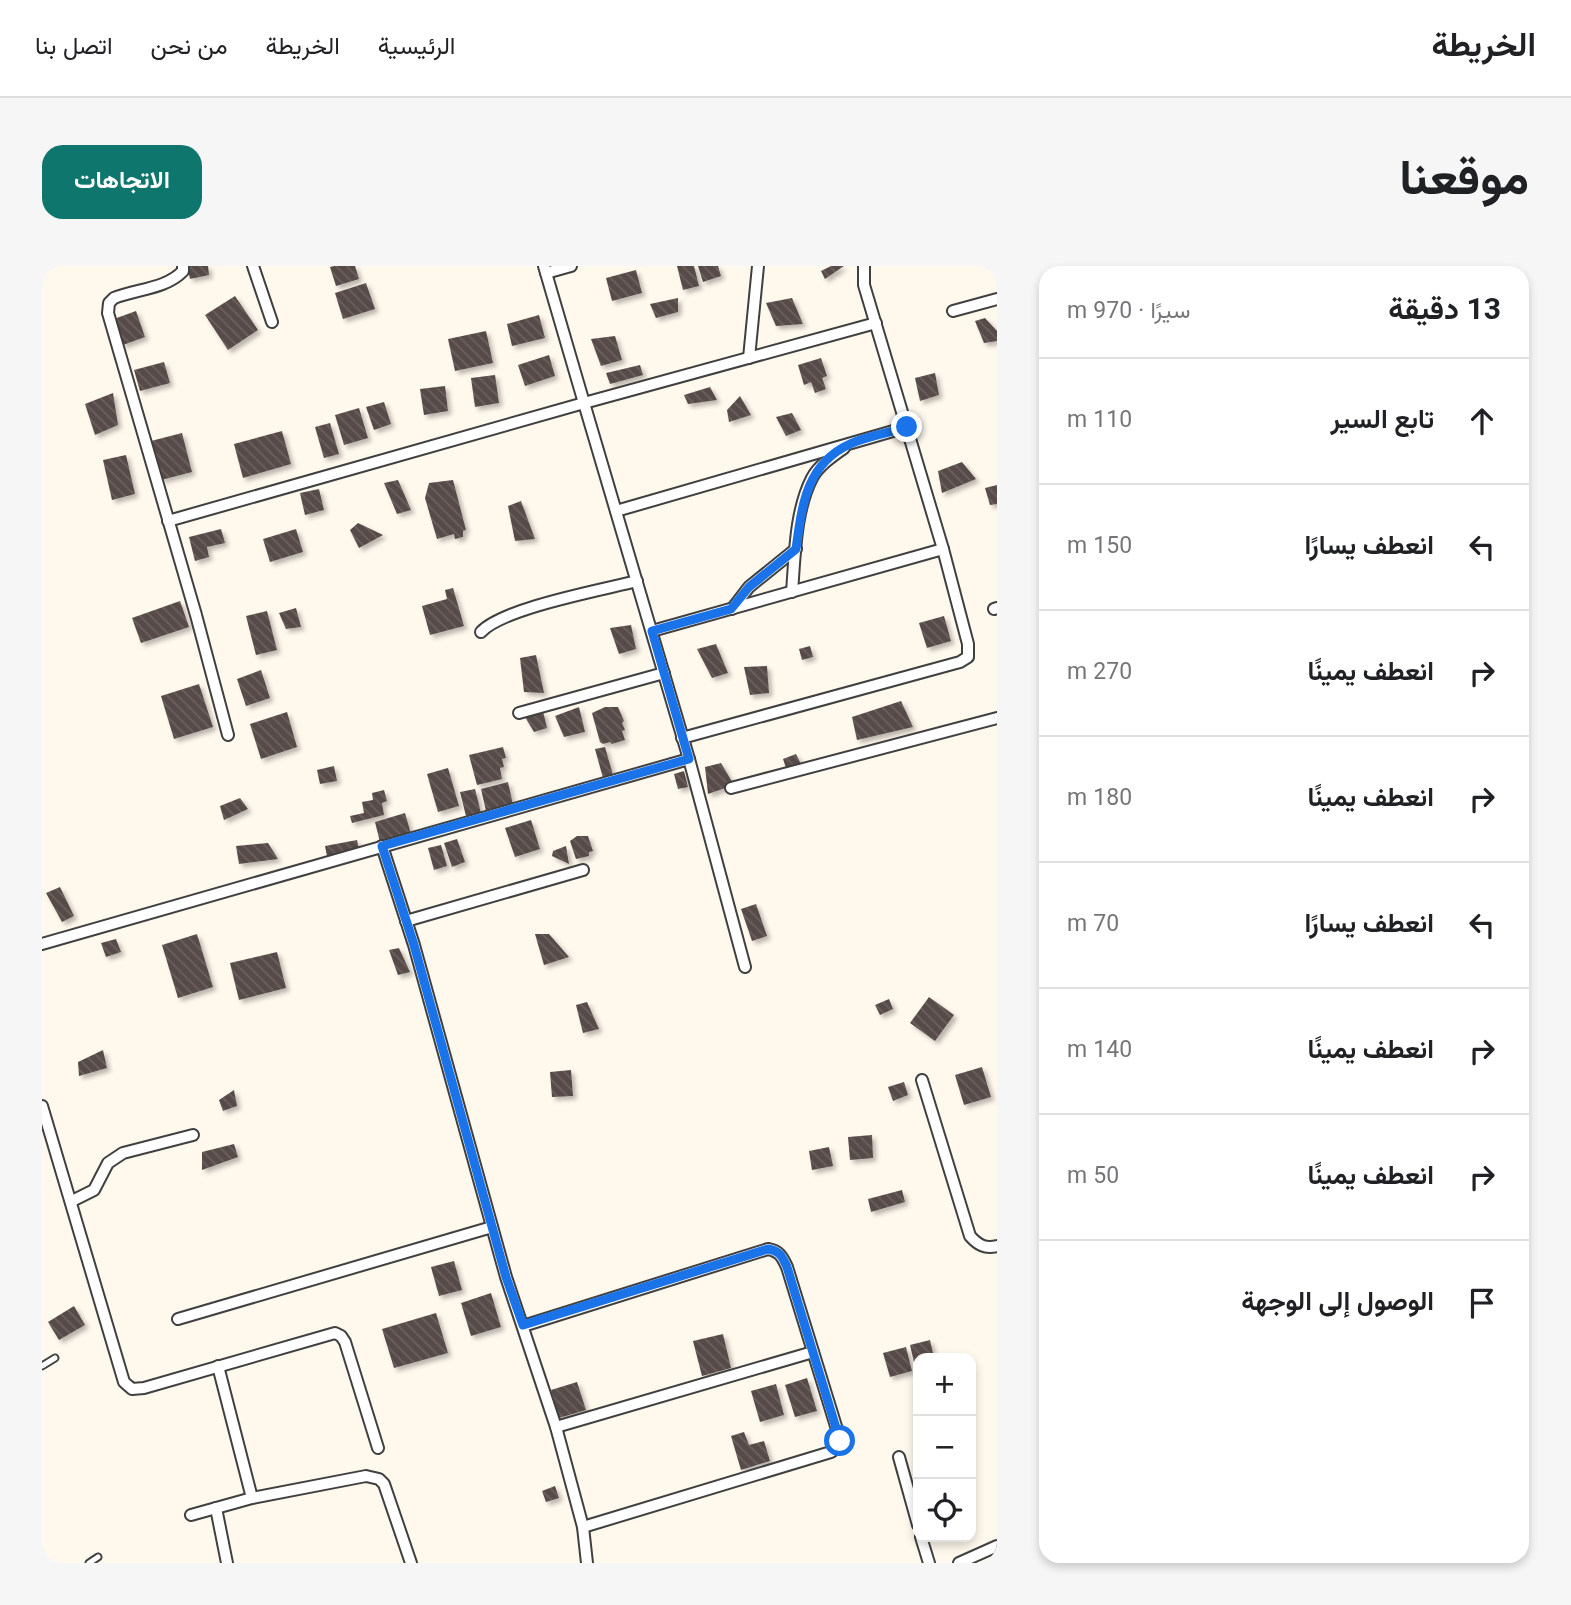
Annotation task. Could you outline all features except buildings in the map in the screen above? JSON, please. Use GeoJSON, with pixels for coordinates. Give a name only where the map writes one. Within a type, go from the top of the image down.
{"type":"FeatureCollection","features":[{"type":"Feature","properties":{"kind":"street"},"geometry":{"type":"LineString","coordinates":[[183,266],[178,277],[114,298],[108,308],[228,735]]}},
{"type":"Feature","properties":{"kind":"street"},"geometry":{"type":"LineString","coordinates":[[253,266],[272,322]]}},
{"type":"Feature","properties":{"kind":"street"},"geometry":{"type":"LineString","coordinates":[[571,266],[545,270],[689,759],[745,967]]}},
{"type":"Feature","properties":{"kind":"street"},"geometry":{"type":"LineString","coordinates":[[749,358],[758,266]]}},
{"type":"Feature","properties":{"kind":"street"},"geometry":{"type":"LineString","coordinates":[[682,738],[960,662],[968,657],[968,644],[943,549],[864,285],[864,266]]}},
{"type":"Feature","properties":{"kind":"street"},"geometry":{"type":"LineString","coordinates":[[953,311],[997,299]]}},
{"type":"Feature","properties":{"kind":"street"},"geometry":{"type":"LineString","coordinates":[[168,521],[876,323]]}},
{"type":"Feature","properties":{"kind":"street"},"geometry":{"type":"LineString","coordinates":[[616,511],[907,427]]}},
{"type":"Feature","properties":{"kind":"street"},"geometry":{"type":"LineString","coordinates":[[792,592],[801,509],[812,477],[821,466],[849,444]]}},
{"type":"Feature","properties":{"kind":"street"},"geometry":{"type":"LineString","coordinates":[[731,609],[749,587],[796,549]]}},
{"type":"Feature","properties":{"kind":"street"},"geometry":{"type":"LineString","coordinates":[[652,631],[943,549]]}},
{"type":"Feature","properties":{"kind":"street"},"geometry":{"type":"LineString","coordinates":[[481,632],[499,618],[637,581]]}},
{"type":"Feature","properties":{"kind":"street"},"geometry":{"type":"LineString","coordinates":[[520,713],[664,673]]}},
{"type":"Feature","properties":{"kind":"street"},"geometry":{"type":"LineString","coordinates":[[731,788],[997,718]]}},
{"type":"Feature","properties":{"kind":"street"},"geometry":{"type":"LineString","coordinates":[[42,944],[689,759]]}},
{"type":"Feature","properties":{"kind":"street"},"geometry":{"type":"LineString","coordinates":[[382,846],[406,921],[492,1227],[556,1427],[583,1527],[587,1563]]}},
{"type":"Feature","properties":{"kind":"street"},"geometry":{"type":"LineString","coordinates":[[406,921],[583,870]]}},
{"type":"Feature","properties":{"kind":"street"},"geometry":{"type":"LineString","coordinates":[[922,1080],[970,1236],[983,1247],[997,1246]]}},
{"type":"Feature","properties":{"kind":"street"},"geometry":{"type":"LineString","coordinates":[[42,1105],[124,1382],[132,1389],[144,1388],[335,1333],[341,1336],[379,1448]]}},
{"type":"Feature","properties":{"kind":"street"},"geometry":{"type":"LineString","coordinates":[[72,1201],[94,1189],[108,1163],[123,1153],[193,1135]]}},
{"type":"Feature","properties":{"kind":"street"},"geometry":{"type":"LineString","coordinates":[[177,1319],[492,1227]]}},
{"type":"Feature","properties":{"kind":"street"},"geometry":{"type":"LineString","coordinates":[[523,1325],[768,1249],[776,1251],[782,1256],[839,1436],[838,1447],[831,1452],[583,1527]]}},
{"type":"Feature","properties":{"kind":"street"},"geometry":{"type":"LineString","coordinates":[[556,1427],[813,1352]]}},
{"type":"Feature","properties":{"kind":"street"},"geometry":{"type":"LineString","coordinates":[[218,1366],[252,1498]]}},
{"type":"Feature","properties":{"kind":"street"},"geometry":{"type":"LineString","coordinates":[[899,1457],[913,1507]]}},
{"type":"Feature","properties":{"kind":"street"},"geometry":{"type":"LineString","coordinates":[[191,1515],[252,1498],[374,1476],[384,1484],[411,1563]]}},
{"type":"Feature","properties":{"kind":"street"},"geometry":{"type":"LineString","coordinates":[[216,1508],[227,1563]]}},
{"type":"Feature","properties":{"kind":"street"},"geometry":{"type":"LineString","coordinates":[[923,1542],[929,1563]]}},
{"type":"Feature","properties":{"kind":"street"},"geometry":{"type":"LineString","coordinates":[[958,1563],[997,1546]]}},
{"type":"Feature","properties":{"kind":"lane"},"geometry":{"type":"LineString","coordinates":[[42,1366],[55,1359]]}},
{"type":"Feature","properties":{"kind":"lane"},"geometry":{"type":"LineString","coordinates":[[89,1563],[98,1556]]}},
{"type":"Feature","properties":{"kind":"route"},"geometry":{"type":"LineString","coordinates":[[840,1441],[787,1267],[782,1256],[776,1251],[768,1249],[523,1325],[506,1277],[414,945],[382,846],[689,759],[652,631],[731,609],[749,587],[796,549],[801,509],[812,477],[821,466],[849,444],[907,427]]}}]}
